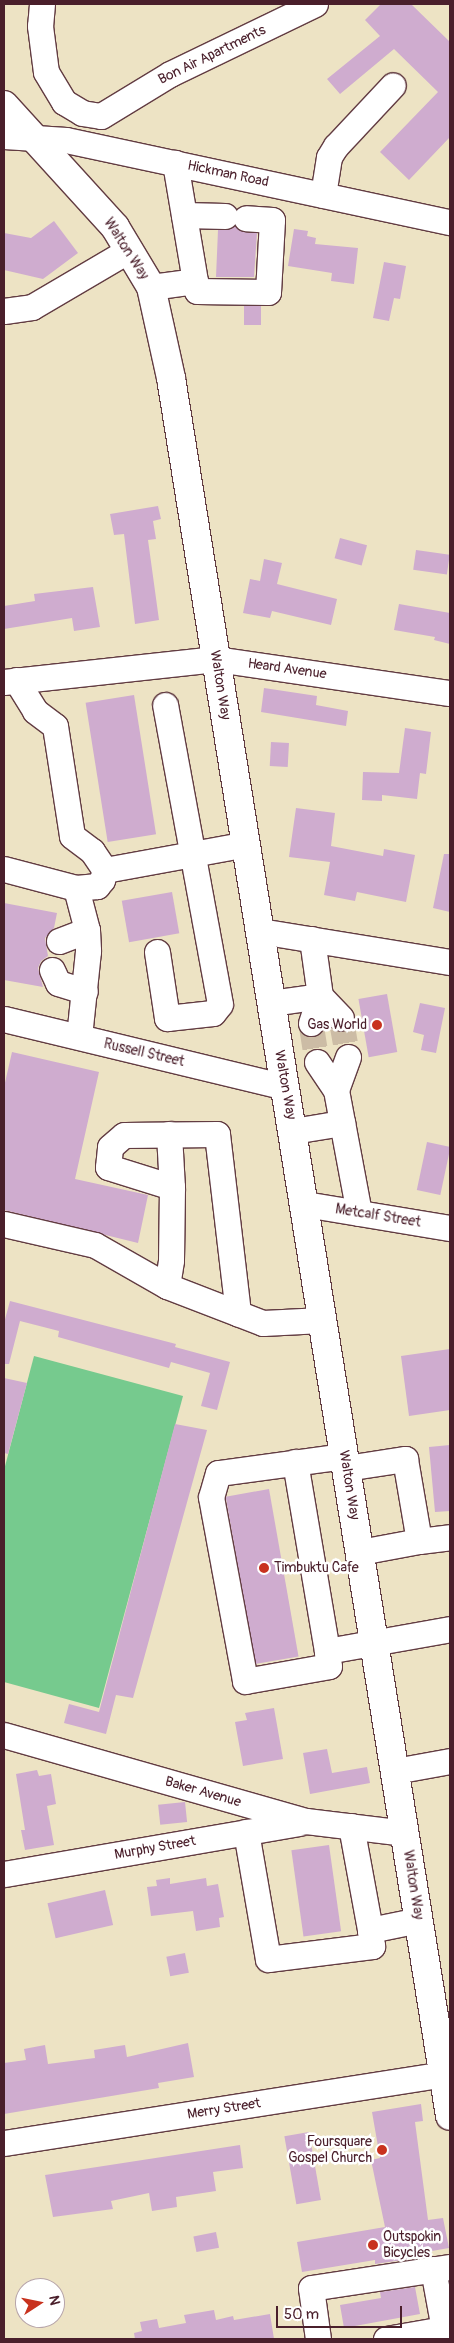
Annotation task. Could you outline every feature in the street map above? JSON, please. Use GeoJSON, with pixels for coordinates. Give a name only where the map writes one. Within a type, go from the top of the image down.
{"type":"FeatureCollection","features":[{"type":"Feature","properties":{"kind":"main road","name":"Walton Way"},"geometry":{"type":"LineString","coordinates":[[4,105],[115,227],[151,287],[171,378],[450,2116]]}},
{"type":"Feature","properties":{"kind":"street"},"geometry":{"type":"LineString","coordinates":[[42,4],[40,26],[46,72],[64,102],[82,113],[66,140]]}},
{"type":"Feature","properties":{"kind":"street","name":"Bon Air Apartments"},"geometry":{"type":"LineString","coordinates":[[82,113],[101,116],[170,74],[314,4]]}},
{"type":"Feature","properties":{"kind":"street"},"geometry":{"type":"LineString","coordinates":[[323,195],[329,158],[336,146],[393,84]]}},
{"type":"Feature","properties":{"kind":"street","name":"Hickman Road"},"geometry":{"type":"LineString","coordinates":[[4,136],[66,140],[450,222]]}},
{"type":"Feature","properties":{"kind":"street"},"geometry":{"type":"LineString","coordinates":[[175,163],[196,286]]}},
{"type":"Feature","properties":{"kind":"street"},"geometry":{"type":"LineString","coordinates":[[151,287],[196,286],[268,292],[272,220],[279,185]]}},
{"type":"Feature","properties":{"kind":"street"},"geometry":{"type":"LineString","coordinates":[[184,214],[272,220]]}},
{"type":"Feature","properties":{"kind":"street"},"geometry":{"type":"LineString","coordinates":[[4,311],[32,307],[129,250]]}},
{"type":"Feature","properties":{"kind":"street","name":"Heard Avenue"},"geometry":{"type":"LineString","coordinates":[[10,681],[216,659],[450,692]]}},
{"type":"Feature","properties":{"kind":"street"},"geometry":{"type":"LineString","coordinates":[[10,681],[32,706],[55,726],[72,836],[92,851],[105,870]]}},
{"type":"Feature","properties":{"kind":"street"},"geometry":{"type":"LineString","coordinates":[[165,705],[220,1004],[213,1013],[167,1018]]}},
{"type":"Feature","properties":{"kind":"street"},"geometry":{"type":"LineString","coordinates":[[105,870],[246,844]]}},
{"type":"Feature","properties":{"kind":"street"},"geometry":{"type":"LineString","coordinates":[[4,869],[76,888],[97,886],[102,880],[105,870]]}},
{"type":"Feature","properties":{"kind":"street"},"geometry":{"type":"LineString","coordinates":[[76,888],[87,930],[85,991],[79,1037]]}},
{"type":"Feature","properties":{"kind":"street"},"geometry":{"type":"LineString","coordinates":[[59,941],[87,930]]}},
{"type":"Feature","properties":{"kind":"street"},"geometry":{"type":"LineString","coordinates":[[260,930],[450,962]]}},
{"type":"Feature","properties":{"kind":"street"},"geometry":{"type":"LineString","coordinates":[[312,939],[320,996],[326,1021]]}},
{"type":"Feature","properties":{"kind":"street"},"geometry":{"type":"LineString","coordinates":[[157,952],[167,1018],[162,1057]]}},
{"type":"Feature","properties":{"kind":"street"},"geometry":{"type":"LineString","coordinates":[[52,970],[58,983],[85,991]]}},
{"type":"Feature","properties":{"kind":"street"},"geometry":{"type":"LineString","coordinates":[[271,1003],[320,996]]}},
{"type":"Feature","properties":{"kind":"street","name":"Russell Street"},"geometry":{"type":"LineString","coordinates":[[4,1019],[285,1087]]}},
{"type":"Feature","properties":{"kind":"street"},"geometry":{"type":"LineString","coordinates":[[332,1059],[359,1213]]}},
{"type":"Feature","properties":{"kind":"street"},"geometry":{"type":"LineString","coordinates":[[292,1131],[342,1123]]}},
{"type":"Feature","properties":{"kind":"street"},"geometry":{"type":"LineString","coordinates":[[172,1187],[108,1167],[110,1147],[124,1134],[217,1134],[238,1314]]}},
{"type":"Feature","properties":{"kind":"street"},"geometry":{"type":"LineString","coordinates":[[167,1286],[172,1187],[169,1134]]}},
{"type":"Feature","properties":{"kind":"street","name":"Metcalf Street"},"geometry":{"type":"LineString","coordinates":[[305,1204],[450,1228]]}},
{"type":"Feature","properties":{"kind":"street"},"geometry":{"type":"LineString","coordinates":[[4,1224],[95,1245],[167,1286],[263,1323],[322,1320]]}},
{"type":"Feature","properties":{"kind":"street"},"geometry":{"type":"LineString","coordinates":[[295,1462],[329,1666],[245,1681],[211,1497],[218,1473],[295,1462],[345,1462],[405,1458],[419,1541]]}},
{"type":"Feature","properties":{"kind":"street"},"geometry":{"type":"LineString","coordinates":[[360,1552],[450,1537]]}},
{"type":"Feature","properties":{"kind":"street"},"geometry":{"type":"LineString","coordinates":[[327,1651],[450,1629]]}},
{"type":"Feature","properties":{"kind":"street","name":"Baker Avenue"},"geometry":{"type":"LineString","coordinates":[[4,1735],[306,1821],[405,1833]]}},
{"type":"Feature","properties":{"kind":"street"},"geometry":{"type":"LineString","coordinates":[[395,1771],[450,1761]]}},
{"type":"Feature","properties":{"kind":"street","name":"Murphy Street"},"geometry":{"type":"LineString","coordinates":[[4,1874],[306,1821]]}},
{"type":"Feature","properties":{"kind":"street"},"geometry":{"type":"LineString","coordinates":[[246,1832],[268,1959],[372,1946],[351,1826]]}},
{"type":"Feature","properties":{"kind":"street"},"geometry":{"type":"LineString","coordinates":[[370,1930],[419,1920]]}},
{"type":"Feature","properties":{"kind":"street","name":"Merry Street"},"geometry":{"type":"LineString","coordinates":[[4,2143],[444,2074]]}},
{"type":"Feature","properties":{"kind":"street"},"geometry":{"type":"LineString","coordinates":[[318,2339],[311,2288],[442,2268],[447,2329],[386,2339]]}},
{"type":"Feature","properties":{"kind":"green space"},"geometry":{"type":"Polygon","coordinates":[[[34,1356],[183,1396],[99,1708],[4,1682],[4,1470],[34,1356]]]}},
{"type":"Feature","properties":{"kind":"building"},"geometry":{"type":"Polygon","coordinates":[[[381,4],[411,4],[450,42],[450,137],[409,180],[380,152],[438,92],[394,49],[340,94],[327,79],[380,36],[365,20],[381,4]]]}},
{"type":"Feature","properties":{"kind":"building"},"geometry":{"type":"Polygon","coordinates":[[[54,221],[78,253],[43,279],[4,270],[4,233],[31,238],[54,221]]]}},
{"type":"Feature","properties":{"kind":"building"},"geometry":{"type":"Polygon","coordinates":[[[235,226],[244,232],[257,233],[254,277],[216,277],[218,230],[235,226]]]}},
{"type":"Feature","properties":{"kind":"building"},"geometry":{"type":"Polygon","coordinates":[[[294,229],[308,231],[307,236],[316,238],[315,244],[358,248],[354,284],[331,281],[332,273],[288,266],[294,229]]]}},
{"type":"Feature","properties":{"kind":"building"},"geometry":{"type":"Polygon","coordinates":[[[384,262],[406,266],[400,299],[394,298],[389,321],[373,318],[384,262]]]}},
{"type":"Feature","properties":{"kind":"building"},"geometry":{"type":"Polygon","coordinates":[[[244,306],[261,306],[261,325],[244,325],[244,306]]]}},
{"type":"Feature","properties":{"kind":"building"},"geometry":{"type":"Polygon","coordinates":[[[158,506],[161,519],[153,521],[156,539],[148,540],[159,620],[135,624],[124,534],[114,535],[110,514],[158,506]]]}},
{"type":"Feature","properties":{"kind":"building"},"geometry":{"type":"Polygon","coordinates":[[[340,538],[367,545],[362,566],[335,558],[340,538]]]}},
{"type":"Feature","properties":{"kind":"building"},"geometry":{"type":"Polygon","coordinates":[[[416,550],[450,555],[447,575],[413,570],[416,550]]]}},
{"type":"Feature","properties":{"kind":"building"},"geometry":{"type":"Polygon","coordinates":[[[264,559],[282,563],[277,584],[337,599],[331,625],[272,611],[270,618],[243,613],[250,579],[260,581],[264,559]]]}},
{"type":"Feature","properties":{"kind":"building"},"geometry":{"type":"Polygon","coordinates":[[[93,587],[100,627],[74,631],[72,618],[4,629],[4,606],[35,601],[34,594],[93,587]]]}},
{"type":"Feature","properties":{"kind":"building"},"geometry":{"type":"Polygon","coordinates":[[[399,604],[450,613],[450,644],[434,640],[435,637],[394,630],[399,604]]]}},
{"type":"Feature","properties":{"kind":"building"},"geometry":{"type":"Polygon","coordinates":[[[264,688],[317,696],[316,705],[348,711],[346,726],[261,712],[264,688]]]}},
{"type":"Feature","properties":{"kind":"building"},"geometry":{"type":"Polygon","coordinates":[[[134,695],[156,834],[108,842],[86,703],[134,695]]]}},
{"type":"Feature","properties":{"kind":"building"},"geometry":{"type":"Polygon","coordinates":[[[405,728],[431,732],[426,774],[420,773],[417,799],[382,795],[382,801],[362,800],[363,772],[399,773],[405,728]]]}},
{"type":"Feature","properties":{"kind":"building"},"geometry":{"type":"Polygon","coordinates":[[[271,742],[289,743],[288,767],[270,766],[271,742]]]}},
{"type":"Feature","properties":{"kind":"building"},"geometry":{"type":"Polygon","coordinates":[[[296,808],[335,813],[331,846],[383,856],[384,849],[415,855],[406,902],[357,892],[355,901],[324,895],[330,862],[289,857],[296,808]]]}},
{"type":"Feature","properties":{"kind":"building"},"geometry":{"type":"Polygon","coordinates":[[[444,854],[450,854],[450,912],[433,908],[444,854]]]}},
{"type":"Feature","properties":{"kind":"building"},"geometry":{"type":"Polygon","coordinates":[[[172,892],[179,933],[129,942],[122,901],[172,892]]]}},
{"type":"Feature","properties":{"kind":"building"},"geometry":{"type":"Polygon","coordinates":[[[4,903],[57,913],[54,928],[45,938],[48,956],[41,961],[38,968],[43,987],[4,980],[4,903]]]}},
{"type":"Feature","properties":{"kind":"building","name":"Gas World"},"geometry":{"type":"Polygon","coordinates":[[[387,994],[397,1052],[369,1057],[358,999],[387,994]]]}},
{"type":"Feature","properties":{"kind":"building"},"geometry":{"type":"Polygon","coordinates":[[[420,1003],[445,1008],[436,1053],[421,1050],[424,1035],[413,1032],[420,1003]]]}},
{"type":"Feature","properties":{"kind":"building"},"geometry":{"type":"Polygon","coordinates":[[[12,1052],[99,1072],[75,1179],[148,1195],[138,1243],[4,1210],[4,1087],[12,1052]]]}},
{"type":"Feature","properties":{"kind":"building"},"geometry":{"type":"Polygon","coordinates":[[[427,1142],[450,1147],[440,1195],[417,1190],[427,1142]]]}},
{"type":"Feature","properties":{"kind":"building"},"geometry":{"type":"Polygon","coordinates":[[[10,1301],[176,1344],[175,1347],[230,1362],[217,1410],[201,1406],[210,1373],[171,1362],[169,1368],[58,1337],[59,1331],[20,1321],[9,1364],[4,1364],[4,1323],[10,1301]]]}},
{"type":"Feature","properties":{"kind":"building"},"geometry":{"type":"Polygon","coordinates":[[[450,1349],[450,1410],[409,1416],[401,1356],[450,1349]]]}},
{"type":"Feature","properties":{"kind":"building"},"geometry":{"type":"Polygon","coordinates":[[[4,1378],[27,1383],[8,1454],[4,1453],[4,1378]]]}},
{"type":"Feature","properties":{"kind":"building"},"geometry":{"type":"Polygon","coordinates":[[[175,1424],[207,1430],[133,1698],[116,1695],[106,1734],[64,1723],[69,1704],[99,1712],[175,1424]]]}},
{"type":"Feature","properties":{"kind":"building"},"geometry":{"type":"Polygon","coordinates":[[[450,1445],[450,1511],[435,1512],[429,1447],[450,1445]]]}},
{"type":"Feature","properties":{"kind":"building"},"geometry":{"type":"Polygon","coordinates":[[[269,1489],[299,1656],[255,1664],[226,1497],[269,1489]]]}},
{"type":"Feature","properties":{"kind":"building"},"geometry":{"type":"Polygon","coordinates":[[[274,1708],[283,1759],[243,1766],[235,1722],[247,1720],[245,1713],[274,1708]]]}},
{"type":"Feature","properties":{"kind":"building"},"geometry":{"type":"Polygon","coordinates":[[[327,1749],[332,1773],[367,1767],[370,1783],[310,1794],[303,1753],[327,1749]]]}},
{"type":"Feature","properties":{"kind":"building"},"geometry":{"type":"Polygon","coordinates":[[[37,1770],[39,1776],[51,1774],[56,1804],[47,1806],[54,1845],[25,1850],[21,1830],[25,1830],[16,1774],[37,1770]]]}},
{"type":"Feature","properties":{"kind":"building"},"geometry":{"type":"Polygon","coordinates":[[[185,1802],[187,1822],[160,1825],[158,1805],[185,1802]]]}},
{"type":"Feature","properties":{"kind":"building"},"geometry":{"type":"Polygon","coordinates":[[[329,1845],[341,1931],[303,1936],[291,1850],[329,1845]]]}},
{"type":"Feature","properties":{"kind":"building"},"geometry":{"type":"Polygon","coordinates":[[[170,1878],[170,1884],[206,1878],[207,1886],[218,1884],[224,1917],[219,1918],[220,1927],[196,1931],[193,1911],[151,1916],[147,1887],[157,1886],[156,1880],[170,1878]]]}},
{"type":"Feature","properties":{"kind":"building"},"geometry":{"type":"Polygon","coordinates":[[[105,1890],[113,1925],[56,1938],[48,1903],[105,1890]]]}},
{"type":"Feature","properties":{"kind":"building"},"geometry":{"type":"Polygon","coordinates":[[[185,1953],[189,1973],[170,1976],[166,1957],[185,1953]]]}},
{"type":"Feature","properties":{"kind":"building"},"geometry":{"type":"Polygon","coordinates":[[[188,2043],[194,2077],[158,2083],[159,2088],[4,2114],[4,2063],[26,2060],[24,2049],[45,2045],[48,2064],[95,2058],[94,2050],[125,2045],[127,2057],[188,2043]]]}},
{"type":"Feature","properties":{"kind":"building"},"geometry":{"type":"Polygon","coordinates":[[[421,2104],[423,2121],[415,2122],[428,2220],[443,2218],[449,2248],[409,2255],[410,2259],[375,2264],[375,2260],[302,2272],[297,2242],[385,2227],[371,2160],[380,2158],[372,2112],[421,2104]]]}},
{"type":"Feature","properties":{"kind":"building"},"geometry":{"type":"Polygon","coordinates":[[[309,2132],[321,2200],[296,2204],[284,2136],[309,2132]]]}},
{"type":"Feature","properties":{"kind":"building"},"geometry":{"type":"Polygon","coordinates":[[[240,2145],[243,2168],[213,2172],[216,2191],[176,2197],[177,2207],[152,2211],[149,2193],[111,2201],[113,2209],[53,2217],[45,2175],[240,2145]]]}},
{"type":"Feature","properties":{"kind":"building"},"geometry":{"type":"Polygon","coordinates":[[[216,2232],[219,2248],[196,2252],[193,2236],[216,2232]]]}},
{"type":"Feature","properties":{"kind":"building"},"geometry":{"type":"Polygon","coordinates":[[[415,2287],[420,2314],[344,2328],[340,2305],[381,2298],[380,2292],[415,2287]]]}},
{"type":"Feature","properties":{"kind":"building"},"geometry":{"type":"Polygon","coordinates":[[[214,2310],[216,2320],[233,2316],[234,2320],[270,2314],[274,2339],[135,2339],[134,2333],[142,2331],[140,2322],[157,2319],[159,2328],[186,2323],[184,2315],[214,2310]]]}},
{"type":"Feature","properties":{"kind":"tunnel"},"geometry":{"type":"LineString","coordinates":[[341,1018],[348,1057]]}},
{"type":"Feature","properties":{"kind":"tunnel"},"geometry":{"type":"LineString","coordinates":[[311,1023],[317,1062]]}},
{"type":"Feature","properties":{"kind":"place","name":"Gas World"},"geometry":{"type":"Point","coordinates":[377,1025]}},
{"type":"Feature","properties":{"kind":"place","name":"Timbuktu Cafe"},"geometry":{"type":"Point","coordinates":[264,1568]}},
{"type":"Feature","properties":{"kind":"place","name":"Foursquare Gospel Church"},"geometry":{"type":"Point","coordinates":[382,2150]}},
{"type":"Feature","properties":{"kind":"place","name":"Outspokin Bicycles"},"geometry":{"type":"Point","coordinates":[373,2245]}}]}
